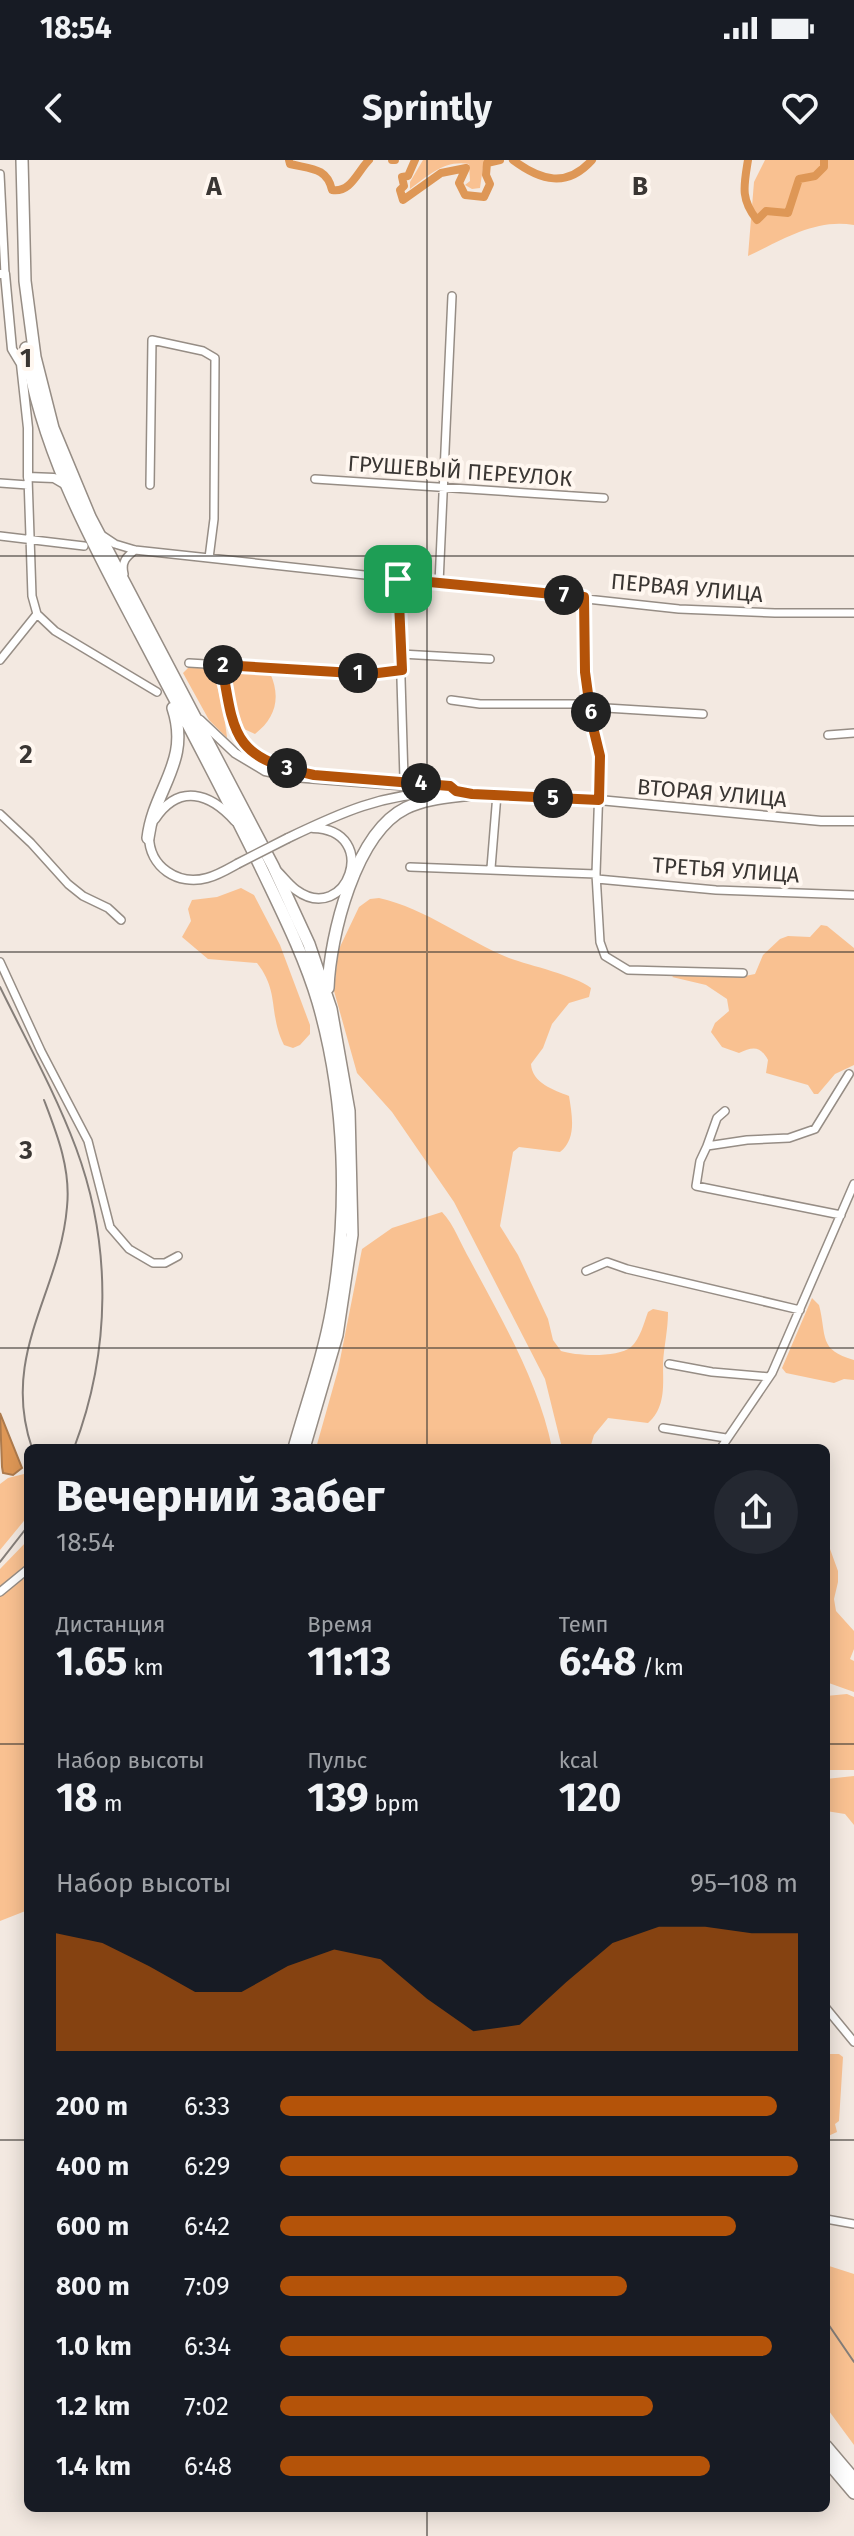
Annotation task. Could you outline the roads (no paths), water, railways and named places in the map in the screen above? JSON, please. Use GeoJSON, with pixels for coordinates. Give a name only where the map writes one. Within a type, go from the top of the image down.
{"type":"FeatureCollection","features":[{"type":"Feature","properties":{"kind":"highway"},"geometry":{"type":"LineString","coordinates":[[14,160],[18,279],[25,344],[37,406],[53,453],[163,690],[244,831],[291,931],[319,1004],[335,1081],[341,1156],[341,1233],[332,1308],[295,1444]]}},
{"type":"Feature","properties":{"kind":"highway"},"geometry":{"type":"LineString","coordinates":[[22,160],[25,281],[35,357],[53,428],[97,530],[131,598],[273,866],[309,944],[328,996],[349,1111],[352,1235],[337,1335],[305,1444]]}},
{"type":"Feature","properties":{"kind":"highway"},"geometry":{"type":"LineString","coordinates":[[148,838],[150,820],[177,757],[179,734],[163,690]]}},
{"type":"Feature","properties":{"kind":"highway"},"geometry":{"type":"LineString","coordinates":[[328,996],[329,967],[338,927],[354,876],[370,840],[404,809],[422,802],[472,794]]}},
{"type":"Feature","properties":{"kind":"highway"},"geometry":{"type":"LineString","coordinates":[[830,2451],[854,2479]]}},
{"type":"Feature","properties":{"kind":"highway"},"geometry":{"type":"LineString","coordinates":[[830,2465],[854,2493]]}},
{"type":"Feature","properties":{"kind":"main road"},"geometry":{"type":"LineString","coordinates":[[2,274],[12,349],[21,364],[28,428],[28,481],[49,468],[53,453]]}},
{"type":"Feature","properties":{"kind":"main road"},"geometry":{"type":"LineString","coordinates":[[0,350],[12,349]]}},
{"type":"Feature","properties":{"kind":"main road"},"geometry":{"type":"LineString","coordinates":[[40,476],[54,478],[66,485]]}},
{"type":"Feature","properties":{"kind":"main road"},"geometry":{"type":"LineString","coordinates":[[191,711],[235,753],[265,771],[293,777],[472,794]]}},
{"type":"Feature","properties":{"kind":"main road"},"geometry":{"type":"LineString","coordinates":[[244,831],[225,810],[208,799],[183,796],[164,807],[154,821],[148,838],[155,860],[168,873],[178,878],[206,879],[338,813],[383,798],[430,793],[472,794]]}},
{"type":"Feature","properties":{"kind":"main road","name":"ВТОРАЯ УЛИЦА"},"geometry":{"type":"LineString","coordinates":[[472,794],[599,800],[821,821],[854,821]]}},
{"type":"Feature","properties":{"kind":"main road"},"geometry":{"type":"LineString","coordinates":[[273,866],[294,889],[306,895],[328,897],[339,891],[353,870],[353,858],[347,844],[324,829],[308,828]]}},
{"type":"Feature","properties":{"kind":"street"},"geometry":{"type":"LineString","coordinates":[[0,174],[2,274]]}},
{"type":"Feature","properties":{"kind":"street"},"geometry":{"type":"LineString","coordinates":[[439,583],[452,296]]}},
{"type":"Feature","properties":{"kind":"street"},"geometry":{"type":"LineString","coordinates":[[150,485],[152,340],[211,354],[216,365],[214,519],[209,558]]}},
{"type":"Feature","properties":{"kind":"street","name":"ГРУШЕВЫЙ ПЕРЕУЛОК"},"geometry":{"type":"LineString","coordinates":[[315,479],[604,498]]}},
{"type":"Feature","properties":{"kind":"street"},"geometry":{"type":"LineString","coordinates":[[0,483],[28,481],[32,596],[37,614],[55,631],[95,657],[163,690]]}},
{"type":"Feature","properties":{"kind":"street"},"geometry":{"type":"LineString","coordinates":[[97,530],[108,540],[135,550],[123,565],[131,598]]}},
{"type":"Feature","properties":{"kind":"street"},"geometry":{"type":"LineString","coordinates":[[0,536],[84,546]]}},
{"type":"Feature","properties":{"kind":"street","name":"ПЕРВАЯ УЛИЦА"},"geometry":{"type":"LineString","coordinates":[[135,550],[679,609],[854,613]]}},
{"type":"Feature","properties":{"kind":"street"},"geometry":{"type":"LineString","coordinates":[[398,579],[405,781]]}},
{"type":"Feature","properties":{"kind":"street"},"geometry":{"type":"LineString","coordinates":[[584,597],[583,645],[600,756],[596,876],[600,942],[605,956],[628,970],[743,973]]}},
{"type":"Feature","properties":{"kind":"street"},"geometry":{"type":"LineString","coordinates":[[0,660],[37,614]]}},
{"type":"Feature","properties":{"kind":"street"},"geometry":{"type":"LineString","coordinates":[[401,654],[490,659]]}},
{"type":"Feature","properties":{"kind":"street"},"geometry":{"type":"LineString","coordinates":[[189,663],[370,674],[402,670]]}},
{"type":"Feature","properties":{"kind":"street"},"geometry":{"type":"LineString","coordinates":[[222,665],[233,727],[240,742],[253,752],[295,771],[314,775],[450,786],[456,791]]}},
{"type":"Feature","properties":{"kind":"street"},"geometry":{"type":"LineString","coordinates":[[451,700],[480,704],[590,705],[703,714]]}},
{"type":"Feature","properties":{"kind":"street"},"geometry":{"type":"LineString","coordinates":[[828,735],[854,733]]}},
{"type":"Feature","properties":{"kind":"street"},"geometry":{"type":"LineString","coordinates":[[491,868],[497,794]]}},
{"type":"Feature","properties":{"kind":"street"},"geometry":{"type":"LineString","coordinates":[[0,814],[68,884],[83,896],[108,908],[121,920]]}},
{"type":"Feature","properties":{"kind":"street","name":"ТРЕТЬЯ УЛИЦА"},"geometry":{"type":"LineString","coordinates":[[410,867],[491,868],[716,890],[854,895]]}},
{"type":"Feature","properties":{"kind":"street"},"geometry":{"type":"LineString","coordinates":[[0,962],[41,1051],[88,1141],[110,1227],[129,1249],[153,1263],[165,1263],[178,1256]]}},
{"type":"Feature","properties":{"kind":"street"},"geometry":{"type":"LineString","coordinates":[[707,1146],[789,1138],[815,1129],[849,1074]]}},
{"type":"Feature","properties":{"kind":"street"},"geometry":{"type":"LineString","coordinates":[[725,1111],[717,1118],[700,1161],[696,1186],[841,1215]]}},
{"type":"Feature","properties":{"kind":"street"},"geometry":{"type":"LineString","coordinates":[[723,1444],[769,1377],[854,1184]]}},
{"type":"Feature","properties":{"kind":"street"},"geometry":{"type":"LineString","coordinates":[[586,1271],[607,1262],[800,1310]]}},
{"type":"Feature","properties":{"kind":"street"},"geometry":{"type":"LineString","coordinates":[[669,1364],[769,1377]]}},
{"type":"Feature","properties":{"kind":"street"},"geometry":{"type":"LineString","coordinates":[[663,1428],[726,1438]]}},
{"type":"Feature","properties":{"kind":"street"},"geometry":{"type":"LineString","coordinates":[[0,1592],[24,1572]]}},
{"type":"Feature","properties":{"kind":"street"},"geometry":{"type":"LineString","coordinates":[[830,2013],[854,2042]]}},
{"type":"Feature","properties":{"kind":"street"},"geometry":{"type":"LineString","coordinates":[[830,2220],[854,2224]]}},
{"type":"Feature","properties":{"kind":"waterway"},"geometry":{"type":"LineString","coordinates":[[289,160],[290,164],[322,173],[332,190],[349,185],[369,160]]}},
{"type":"Feature","properties":{"kind":"waterway"},"geometry":{"type":"LineString","coordinates":[[415,160],[408,176],[402,177],[404,186],[400,190],[403,200],[441,173],[466,168],[459,183],[465,195],[484,197],[490,184],[486,175],[487,163],[500,160]]}},
{"type":"Feature","properties":{"kind":"waterway"},"geometry":{"type":"LineString","coordinates":[[513,160],[534,173],[554,178],[573,175],[592,160]]}},
{"type":"Feature","properties":{"kind":"waterway"},"geometry":{"type":"LineString","coordinates":[[748,160],[746,198],[757,220],[766,211],[788,213],[799,179],[815,176],[824,167],[824,160]]}},
{"type":"Feature","properties":{"kind":"railway"},"geometry":{"type":"LineString","coordinates":[[0,987],[68,1127],[88,1185],[96,1222],[101,1260],[100,1336],[95,1374],[75,1444]]}},
{"type":"Feature","properties":{"kind":"railway"},"geometry":{"type":"LineString","coordinates":[[31,1444],[24,1414],[23,1383],[27,1353],[62,1238],[68,1193],[62,1152],[44,1100]]}},
{"type":"Feature","properties":{"kind":"railway"},"geometry":{"type":"LineString","coordinates":[[0,1562],[24,1531]]}},
{"type":"Feature","properties":{"kind":"railway"},"geometry":{"type":"LineString","coordinates":[[830,2327],[854,2362]]}}]}
